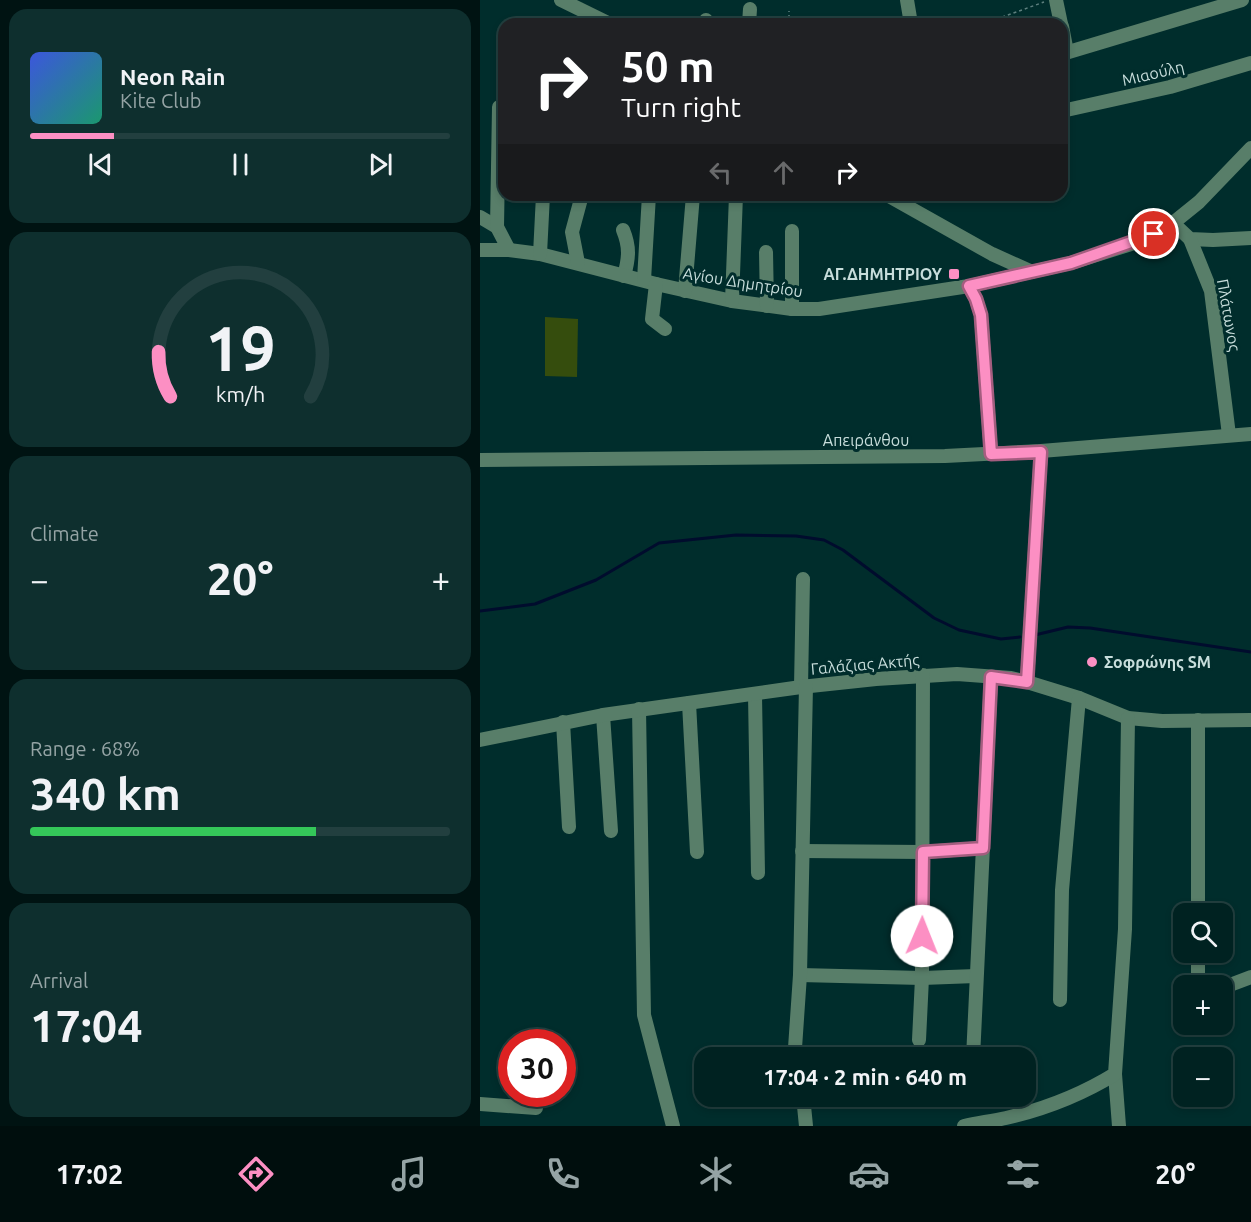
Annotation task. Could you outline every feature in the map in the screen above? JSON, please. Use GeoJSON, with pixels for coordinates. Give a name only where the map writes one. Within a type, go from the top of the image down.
{"type":"FeatureCollection","features":[{"type":"Feature","properties":{"kind":"street"},"geometry":{"type":"LineString","coordinates":[[561,0],[591,18]]}},
{"type":"Feature","properties":{"kind":"street"},"geometry":{"type":"LineString","coordinates":[[907,0],[910,18]]}},
{"type":"Feature","properties":{"kind":"street"},"geometry":{"type":"LineString","coordinates":[[1068,52],[1242,0]]}},
{"type":"Feature","properties":{"kind":"street"},"geometry":{"type":"LineString","coordinates":[[1050,1],[1058,18]]}},
{"type":"Feature","properties":{"kind":"street"},"geometry":{"type":"LineString","coordinates":[[749,18],[750,9]]}},
{"type":"Feature","properties":{"kind":"street","name":"Μιαούλη"},"geometry":{"type":"LineString","coordinates":[[1068,110],[1170,87],[1251,63]]}},
{"type":"Feature","properties":{"kind":"street","name":"Αγίου Δημητρίου"},"geometry":{"type":"LineString","coordinates":[[480,249],[540,254],[732,301],[792,309],[819,309],[969,286],[1071,263],[1131,244],[1173,223],[1199,202],[1251,148]]}},
{"type":"Feature","properties":{"kind":"street"},"geometry":{"type":"LineString","coordinates":[[498,166],[497,227],[509,250]]}},
{"type":"Feature","properties":{"kind":"street"},"geometry":{"type":"LineString","coordinates":[[540,254],[543,201]]}},
{"type":"Feature","properties":{"kind":"street"},"geometry":{"type":"LineString","coordinates":[[578,263],[572,232],[580,201]]}},
{"type":"Feature","properties":{"kind":"street"},"geometry":{"type":"LineString","coordinates":[[649,201],[652,319],[665,329]]}},
{"type":"Feature","properties":{"kind":"street"},"geometry":{"type":"LineString","coordinates":[[685,291],[692,201]]}},
{"type":"Feature","properties":{"kind":"street"},"geometry":{"type":"LineString","coordinates":[[732,301],[736,201]]}},
{"type":"Feature","properties":{"kind":"street"},"geometry":{"type":"LineString","coordinates":[[898,201],[992,254],[1032,272]]}},
{"type":"Feature","properties":{"kind":"street"},"geometry":{"type":"LineString","coordinates":[[480,217],[497,227]]}},
{"type":"Feature","properties":{"kind":"street"},"geometry":{"type":"LineString","coordinates":[[1173,223],[1190,239],[1251,238]]}},
{"type":"Feature","properties":{"kind":"street"},"geometry":{"type":"LineString","coordinates":[[623,230],[628,241],[629,256],[624,276]]}},
{"type":"Feature","properties":{"kind":"street"},"geometry":{"type":"LineString","coordinates":[[792,231],[792,309]]}},
{"type":"Feature","properties":{"kind":"street","name":"Πλάτωνος"},"geometry":{"type":"LineString","coordinates":[[1190,239],[1211,291],[1229,435]]}},
{"type":"Feature","properties":{"kind":"street"},"geometry":{"type":"LineString","coordinates":[[766,252],[767,306]]}},
{"type":"Feature","properties":{"kind":"street"},"geometry":{"type":"LineString","coordinates":[[969,286],[981,315],[991,454]]}},
{"type":"Feature","properties":{"kind":"street","name":"Απειράνθου"},"geometry":{"type":"LineString","coordinates":[[480,460],[897,457],[991,454],[1041,452],[1251,434]]}},
{"type":"Feature","properties":{"kind":"street"},"geometry":{"type":"LineString","coordinates":[[1027,682],[1041,452]]}},
{"type":"Feature","properties":{"kind":"street"},"geometry":{"type":"LineString","coordinates":[[795,1047],[800,975],[803,579]]}},
{"type":"Feature","properties":{"kind":"street","name":"Γαλάζιας Ακτής"},"geometry":{"type":"LineString","coordinates":[[480,740],[603,715],[755,695],[803,686],[957,674],[1027,682],[1079,698],[1128,718],[1162,721],[1251,720]]}},
{"type":"Feature","properties":{"kind":"street"},"geometry":{"type":"LineString","coordinates":[[919,1040],[922,978],[923,675]]}},
{"type":"Feature","properties":{"kind":"street"},"geometry":{"type":"LineString","coordinates":[[973,1047],[991,677]]}},
{"type":"Feature","properties":{"kind":"street"},"geometry":{"type":"LineString","coordinates":[[755,695],[758,873]]}},
{"type":"Feature","properties":{"kind":"street"},"geometry":{"type":"LineString","coordinates":[[1060,1000],[1062,890],[1079,698]]}},
{"type":"Feature","properties":{"kind":"street"},"geometry":{"type":"LineString","coordinates":[[689,703],[697,852]]}},
{"type":"Feature","properties":{"kind":"street"},"geometry":{"type":"LineString","coordinates":[[639,709],[644,1015],[673,1126]]}},
{"type":"Feature","properties":{"kind":"street"},"geometry":{"type":"LineString","coordinates":[[603,715],[610,831]]}},
{"type":"Feature","properties":{"kind":"street"},"geometry":{"type":"LineString","coordinates":[[1119,1126],[1115,1074],[1125,929],[1128,718]]}},
{"type":"Feature","properties":{"kind":"street"},"geometry":{"type":"LineString","coordinates":[[1198,720],[1198,903]]}},
{"type":"Feature","properties":{"kind":"street"},"geometry":{"type":"LineString","coordinates":[[563,722],[569,826]]}},
{"type":"Feature","properties":{"kind":"street"},"geometry":{"type":"LineString","coordinates":[[802,851],[923,852],[983,848]]}},
{"type":"Feature","properties":{"kind":"street"},"geometry":{"type":"LineString","coordinates":[[800,975],[922,978],[976,976]]}},
{"type":"Feature","properties":{"kind":"street"},"geometry":{"type":"LineString","coordinates":[[1233,984],[1251,977]]}},
{"type":"Feature","properties":{"kind":"street"},"geometry":{"type":"LineString","coordinates":[[964,1126],[1007,1122],[1078,1095],[1115,1074]]}},
{"type":"Feature","properties":{"kind":"street"},"geometry":{"type":"LineString","coordinates":[[480,1104],[536,1108]]}},
{"type":"Feature","properties":{"kind":"street"},"geometry":{"type":"LineString","coordinates":[[803,1107],[806,1126]]}},
{"type":"Feature","properties":{"kind":"path"},"geometry":{"type":"LineString","coordinates":[[1000,18],[1050,1]]}},
{"type":"Feature","properties":{"kind":"path"},"geometry":{"type":"LineString","coordinates":[[789,11],[789,18]]}},
{"type":"Feature","properties":{"kind":"green space"},"geometry":{"type":"Polygon","coordinates":[[[545,317],[578,319],[577,377],[545,376],[545,317]]]}},
{"type":"Feature","properties":{"kind":"waterway"},"geometry":{"type":"LineString","coordinates":[[480,611],[535,604],[596,580],[659,543],[736,535],[796,536],[824,540],[843,550],[934,618],[959,630],[1001,639],[1020,637]]}},
{"type":"Feature","properties":{"kind":"waterway"},"geometry":{"type":"LineString","coordinates":[[1035,635],[1068,627],[1090,628],[1251,652]]}},
{"type":"Feature","properties":{"kind":"place","name":"ΑΓ.ΔΗΜΗΤΡΙΟΥ"},"geometry":{"type":"Point","coordinates":[954,274]}},
{"type":"Feature","properties":{"kind":"place","name":"Σοφρώνης SM"},"geometry":{"type":"Point","coordinates":[1092,662]}},
{"type":"Feature","properties":{"kind":"route"},"geometry":{"type":"LineString","coordinates":[[922,936],[923,852],[983,848],[991,677],[1027,682],[1041,452],[991,454],[981,315],[969,286],[1071,263],[1131,244],[1154,234]]}}]}
